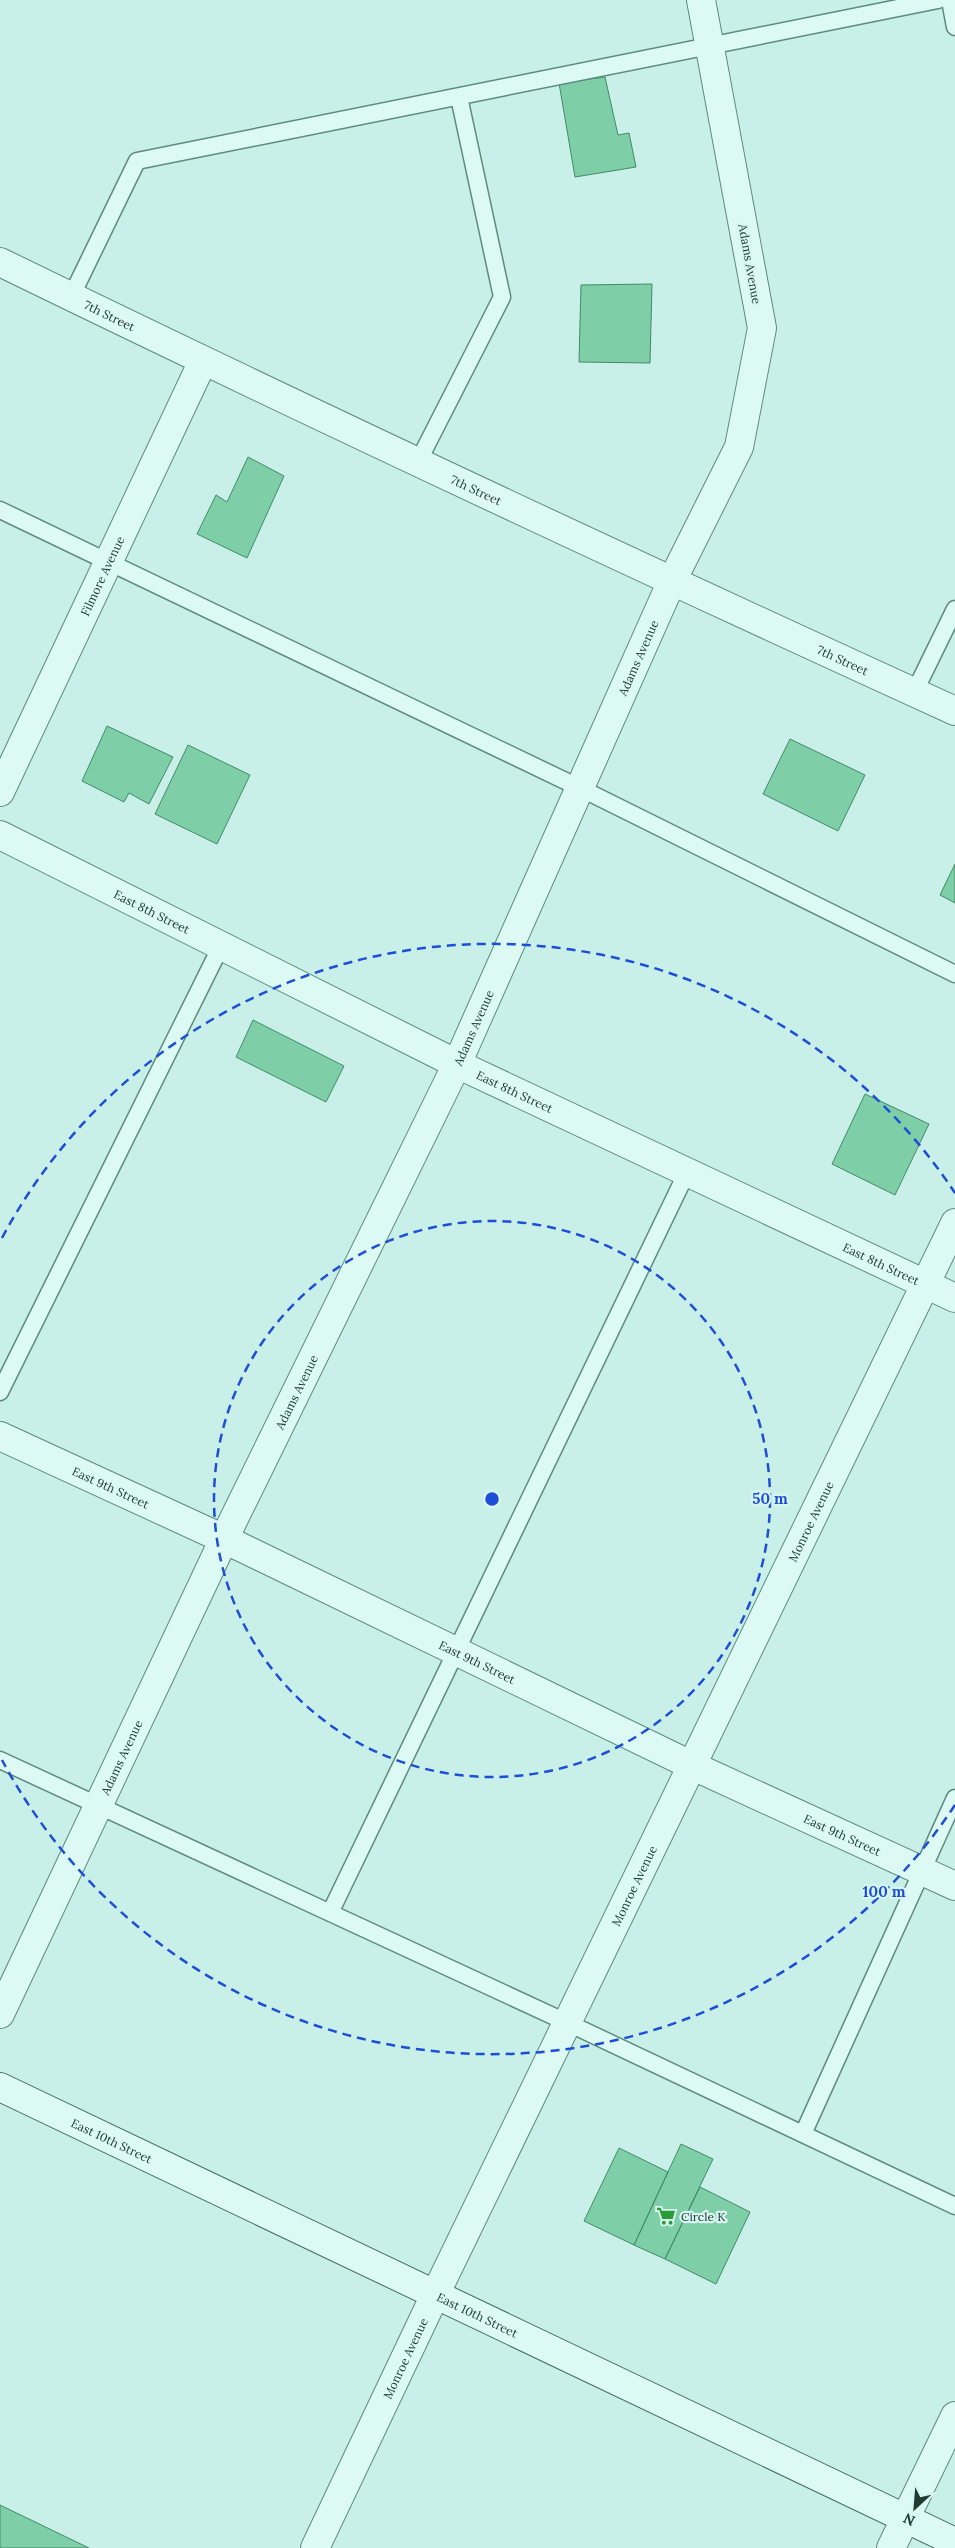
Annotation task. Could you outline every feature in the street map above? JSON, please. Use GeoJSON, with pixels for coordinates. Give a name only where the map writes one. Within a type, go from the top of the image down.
{"type":"FeatureCollection","features":[{"type":"Feature","properties":{"kind":"street","name":"Adams Avenue"},"geometry":{"type":"LineString","coordinates":[[0,2014],[224,1540],[456,1064],[672,583],[738,448],[762,328],[701,0]]}},
{"type":"Feature","properties":{"kind":"street","name":"7th Street"},"geometry":{"type":"LineString","coordinates":[[0,262],[203,361],[672,583],[955,712]]}},
{"type":"Feature","properties":{"kind":"street","name":"Filmore Avenue"},"geometry":{"type":"LineString","coordinates":[[0,792],[203,361]]}},
{"type":"Feature","properties":{"kind":"street","name":"East 8th Street"},"geometry":{"type":"LineString","coordinates":[[0,835],[456,1064],[955,1298]]}},
{"type":"Feature","properties":{"kind":"street","name":"Monroe Avenue"},"geometry":{"type":"LineString","coordinates":[[315,2548],[435,2295],[955,1223]]}},
{"type":"Feature","properties":{"kind":"street","name":"East 9th Street"},"geometry":{"type":"LineString","coordinates":[[0,1436],[224,1540],[693,1766],[955,1886]]}},
{"type":"Feature","properties":{"kind":"street","name":"East 10th Street"},"geometry":{"type":"LineString","coordinates":[[0,2087],[955,2542]]}},
{"type":"Feature","properties":{"kind":"street"},"geometry":{"type":"LineString","coordinates":[[891,2548],[955,2416]]}},
{"type":"Feature","properties":{"kind":"lane"},"geometry":{"type":"LineString","coordinates":[[71,297],[137,161],[938,0]]}},
{"type":"Feature","properties":{"kind":"lane"},"geometry":{"type":"LineString","coordinates":[[950,0],[955,28]]}},
{"type":"Feature","properties":{"kind":"lane"},"geometry":{"type":"LineString","coordinates":[[418,462],[502,297],[459,97]]}},
{"type":"Feature","properties":{"kind":"lane"},"geometry":{"type":"LineString","coordinates":[[0,510],[580,788],[955,974]]}},
{"type":"Feature","properties":{"kind":"lane"},"geometry":{"type":"LineString","coordinates":[[914,693],[955,609]]}},
{"type":"Feature","properties":{"kind":"lane"},"geometry":{"type":"LineString","coordinates":[[0,1392],[221,946]]}},
{"type":"Feature","properties":{"kind":"lane"},"geometry":{"type":"LineString","coordinates":[[330,1913],[687,1172]]}},
{"type":"Feature","properties":{"kind":"lane"},"geometry":{"type":"LineString","coordinates":[[0,1760],[568,2023],[955,2206]]}},
{"type":"Feature","properties":{"kind":"lane"},"geometry":{"type":"LineString","coordinates":[[803,2134],[955,1798]]}},
{"type":"Feature","properties":{"kind":"building"},"geometry":{"type":"Polygon","coordinates":[[[605,77],[618,135],[629,133],[636,167],[575,177],[559,83],[605,77]]]}},
{"type":"Feature","properties":{"kind":"building"},"geometry":{"type":"Polygon","coordinates":[[[652,284],[650,363],[579,362],[581,285],[652,284]]]}},
{"type":"Feature","properties":{"kind":"building"},"geometry":{"type":"Polygon","coordinates":[[[248,457],[284,476],[247,558],[197,534],[216,495],[227,502],[248,457]]]}},
{"type":"Feature","properties":{"kind":"building"},"geometry":{"type":"Polygon","coordinates":[[[107,726],[173,757],[149,804],[129,793],[124,802],[82,781],[107,726]]]}},
{"type":"Feature","properties":{"kind":"building"},"geometry":{"type":"Polygon","coordinates":[[[790,739],[865,775],[838,831],[763,794],[790,739]]]}},
{"type":"Feature","properties":{"kind":"building"},"geometry":{"type":"Polygon","coordinates":[[[188,745],[250,775],[217,844],[155,814],[188,745]]]}},
{"type":"Feature","properties":{"kind":"building"},"geometry":{"type":"Polygon","coordinates":[[[955,864],[955,903],[940,895],[955,864]]]}},
{"type":"Feature","properties":{"kind":"building"},"geometry":{"type":"Polygon","coordinates":[[[253,1020],[344,1066],[326,1102],[236,1057],[253,1020]]]}},
{"type":"Feature","properties":{"kind":"building"},"geometry":{"type":"Polygon","coordinates":[[[865,1094],[929,1124],[895,1195],[832,1164],[865,1094]]]}},
{"type":"Feature","properties":{"kind":"building","name":"Circle K"},"geometry":{"type":"Polygon","coordinates":[[[681,2144],[713,2159],[665,2259],[634,2245],[681,2144]]]}},
{"type":"Feature","properties":{"kind":"building","name":"Circle K"},"geometry":{"type":"Polygon","coordinates":[[[619,2148],[668,2172],[634,2245],[584,2221],[619,2148]]]}},
{"type":"Feature","properties":{"kind":"building","name":"Circle K"},"geometry":{"type":"Polygon","coordinates":[[[700,2187],[750,2212],[716,2284],[665,2259],[700,2187]]]}},
{"type":"Feature","properties":{"kind":"building"},"geometry":{"type":"Polygon","coordinates":[[[0,2505],[89,2548],[0,2548],[0,2505]]]}},
{"type":"Feature","properties":{"kind":"place","name":"Circle K"},"geometry":{"type":"Point","coordinates":[666,2216]}}]}
